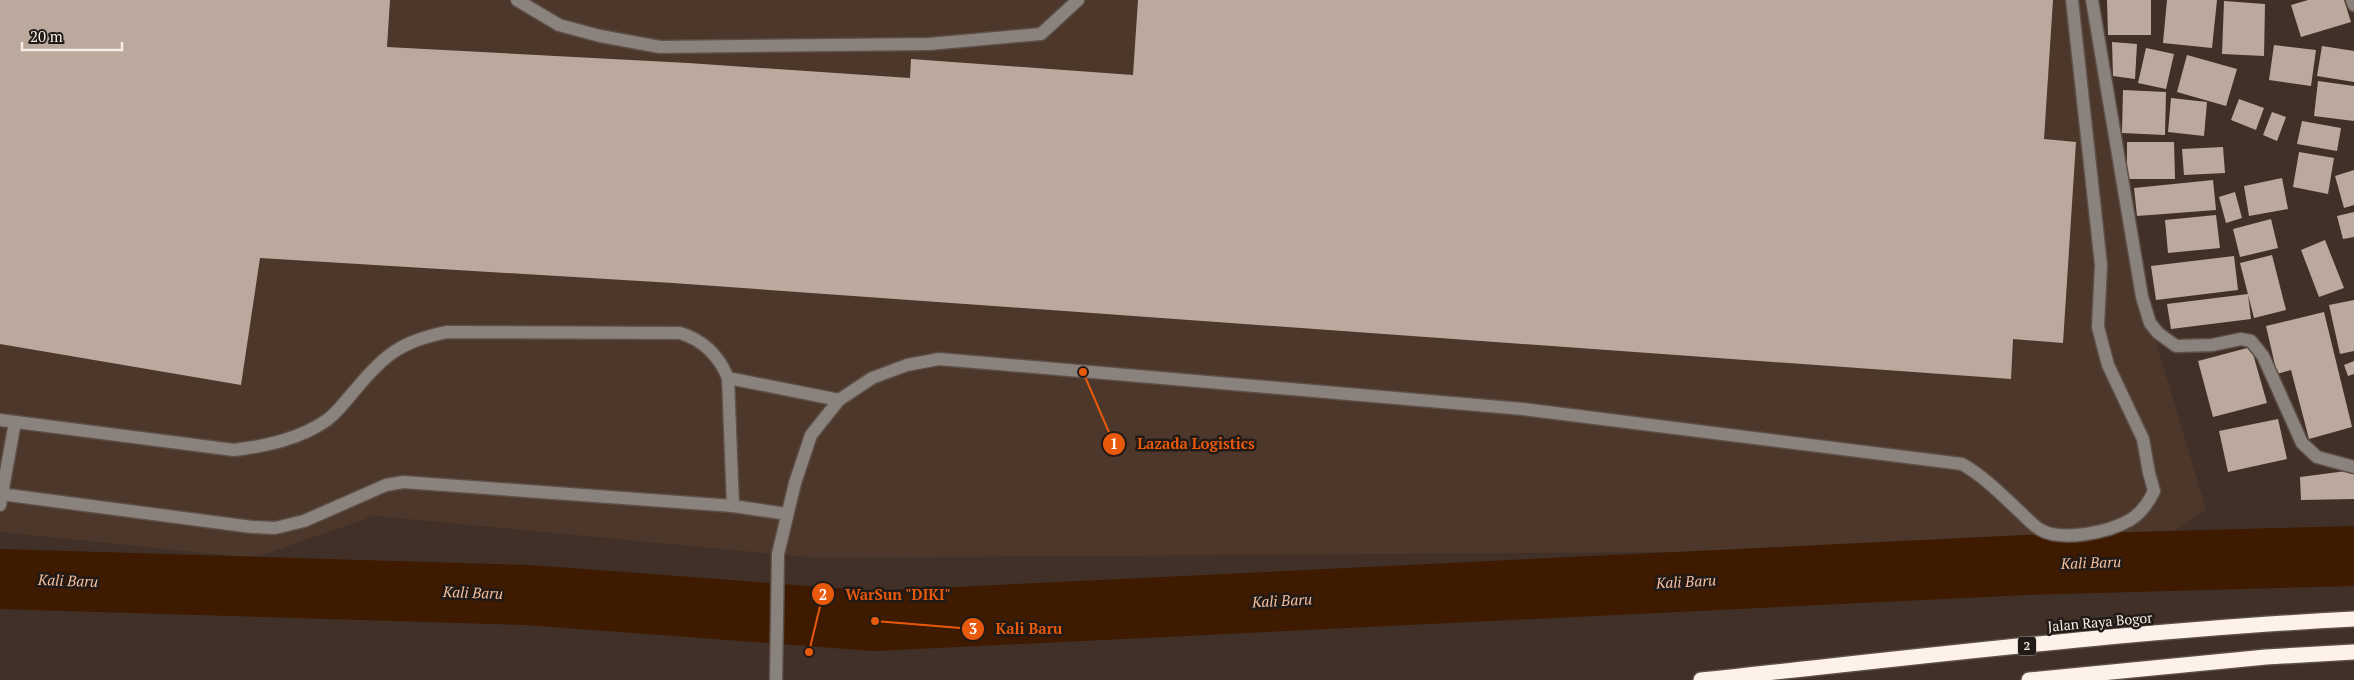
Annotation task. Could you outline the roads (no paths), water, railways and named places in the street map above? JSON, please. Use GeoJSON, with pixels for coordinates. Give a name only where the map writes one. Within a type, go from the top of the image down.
{"type":"FeatureCollection","features":[{"type":"Feature","properties":{"kind":"highway","name":"Jalan Raya Bogor"},"geometry":{"type":"LineString","coordinates":[[1701,680],[1972,651],[2260,624],[2354,619]]}},
{"type":"Feature","properties":{"kind":"highway"},"geometry":{"type":"LineString","coordinates":[[2029,680],[2266,657],[2354,652]]}},
{"type":"Feature","properties":{"kind":"street"},"geometry":{"type":"LineString","coordinates":[[517,0],[560,25],[600,36],[660,47],[929,44],[1041,34],[1078,0]]}},
{"type":"Feature","properties":{"kind":"street"},"geometry":{"type":"LineString","coordinates":[[776,676],[778,554],[811,434],[838,400],[877,375],[907,365],[939,360],[1523,408],[1962,464],[1978,473],[2031,524],[2048,533],[2085,534],[2108,530],[2132,519],[2148,503],[2154,491],[2143,439],[2108,365],[2098,327],[2101,265],[2072,0]]}},
{"type":"Feature","properties":{"kind":"street"},"geometry":{"type":"LineString","coordinates":[[2092,0],[2142,297],[2150,323],[2176,346],[2212,345],[2241,339],[2251,341],[2263,356],[2302,442],[2317,457],[2354,466]]}},
{"type":"Feature","properties":{"kind":"street"},"geometry":{"type":"LineString","coordinates":[[2352,0],[2354,4]]}},
{"type":"Feature","properties":{"kind":"street"},"geometry":{"type":"LineString","coordinates":[[0,420],[234,450],[260,447],[291,438],[329,419],[383,358],[420,337],[447,332],[680,334],[700,342],[722,365],[728,378],[733,506]]}},
{"type":"Feature","properties":{"kind":"street"},"geometry":{"type":"LineString","coordinates":[[728,378],[838,400]]}},
{"type":"Feature","properties":{"kind":"street"},"geometry":{"type":"LineString","coordinates":[[15,422],[1,498],[252,527],[288,526],[386,485],[403,482],[733,506],[788,514]]}},
{"type":"Feature","properties":{"kind":"waterway","name":"Kali Baru"},"geometry":{"type":"LineString","coordinates":[[0,579],[528,595],[875,621],[2025,565],[2354,556]]}},
{"type":"Feature","properties":{"kind":"place","name":"Lazada Logistics"},"geometry":{"type":"Point","coordinates":[1083,372]}},
{"type":"Feature","properties":{"kind":"place","name":"Kali Baru"},"geometry":{"type":"Point","coordinates":[875,621]}},
{"type":"Feature","properties":{"kind":"place","name":"WarSun \"DIKI\""},"geometry":{"type":"Point","coordinates":[809,652]}}]}
